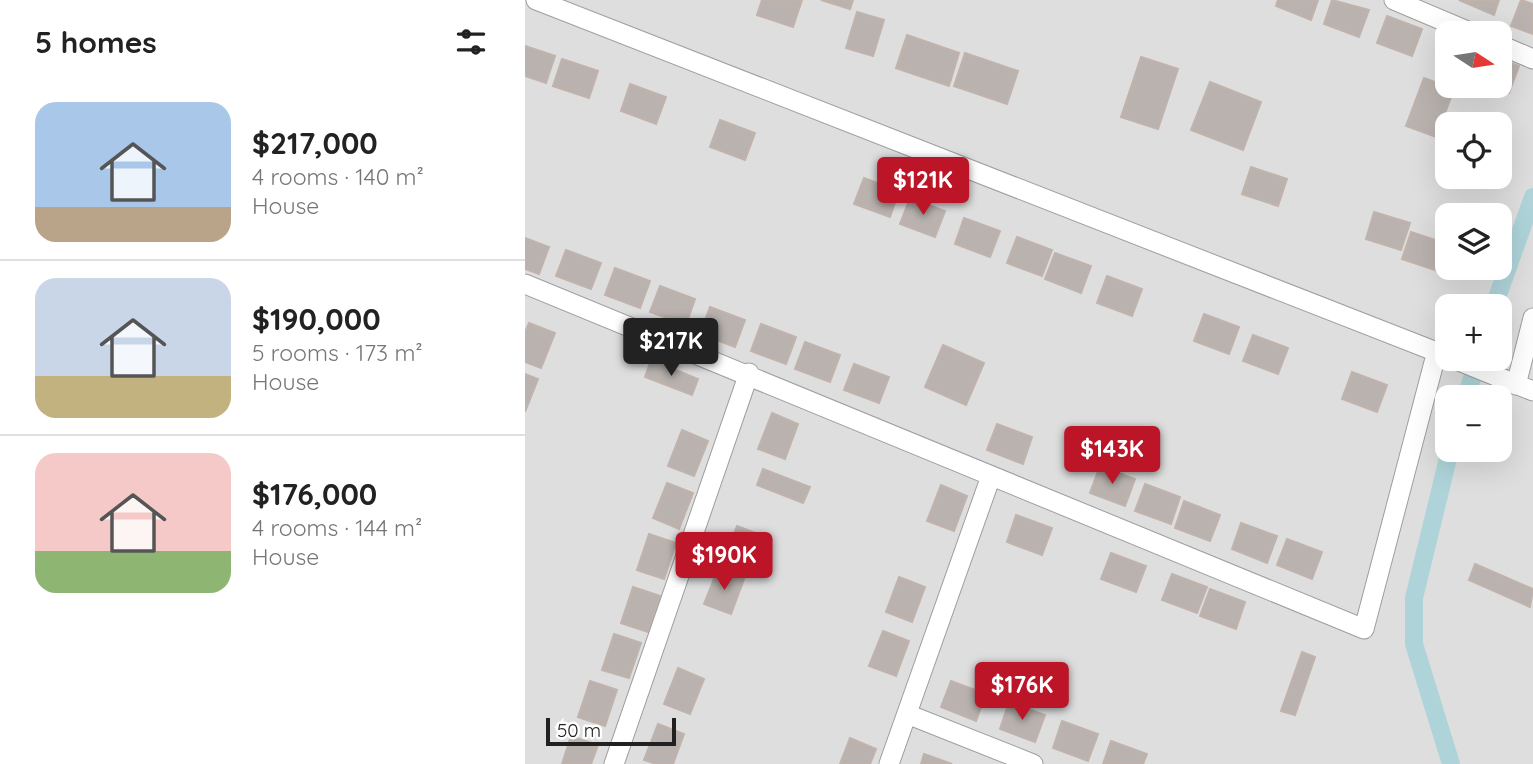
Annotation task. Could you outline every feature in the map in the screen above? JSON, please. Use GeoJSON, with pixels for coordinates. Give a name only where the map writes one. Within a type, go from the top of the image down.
{"type":"FeatureCollection","features":[{"type":"Feature","properties":{"kind":"street"},"geometry":{"type":"LineString","coordinates":[[536,0],[1435,351]]}},
{"type":"Feature","properties":{"kind":"street"},"geometry":{"type":"LineString","coordinates":[[1394,0],[1444,21]]}},
{"type":"Feature","properties":{"kind":"street"},"geometry":{"type":"LineString","coordinates":[[1512,50],[1533,59]]}},
{"type":"Feature","properties":{"kind":"street"},"geometry":{"type":"LineString","coordinates":[[525,284],[749,373],[1364,629],[1441,371]]}},
{"type":"Feature","properties":{"kind":"street"},"geometry":{"type":"LineString","coordinates":[[1484,371],[1525,388],[1533,318]]}},
{"type":"Feature","properties":{"kind":"street"},"geometry":{"type":"LineString","coordinates":[[614,764],[749,373]]}},
{"type":"Feature","properties":{"kind":"street"},"geometry":{"type":"LineString","coordinates":[[889,764],[992,476]]}},
{"type":"Feature","properties":{"kind":"street"},"geometry":{"type":"LineString","coordinates":[[908,714],[1033,764]]}},
{"type":"Feature","properties":{"kind":"shaded area"},"geometry":{"type":"Polygon","coordinates":[[[525,0],[1533,0],[1533,764],[525,764],[525,0]]]}},
{"type":"Feature","properties":{"kind":"building"},"geometry":{"type":"Polygon","coordinates":[[[762,0],[802,0],[793,27],[757,15],[762,0]]]}},
{"type":"Feature","properties":{"kind":"building"},"geometry":{"type":"Polygon","coordinates":[[[821,0],[853,0],[850,9],[821,0]]]}},
{"type":"Feature","properties":{"kind":"building"},"geometry":{"type":"Polygon","coordinates":[[[1278,0],[1318,0],[1311,20],[1276,6],[1278,0]]]}},
{"type":"Feature","properties":{"kind":"building"},"geometry":{"type":"Polygon","coordinates":[[[1332,0],[1369,10],[1359,37],[1324,24],[1332,0]]]}},
{"type":"Feature","properties":{"kind":"building"},"geometry":{"type":"Polygon","coordinates":[[[1459,0],[1499,0],[1494,15],[1459,0]]]}},
{"type":"Feature","properties":{"kind":"building"},"geometry":{"type":"Polygon","coordinates":[[[1521,0],[1533,4],[1533,34],[1512,26],[1521,0]]]}},
{"type":"Feature","properties":{"kind":"building"},"geometry":{"type":"Polygon","coordinates":[[[857,12],[884,20],[873,56],[846,48],[857,12]]]}},
{"type":"Feature","properties":{"kind":"building"},"geometry":{"type":"Polygon","coordinates":[[[1387,16],[1422,29],[1412,56],[1377,43],[1387,16]]]}},
{"type":"Feature","properties":{"kind":"building"},"geometry":{"type":"Polygon","coordinates":[[[907,35],[959,53],[949,86],[896,68],[907,35]]]}},
{"type":"Feature","properties":{"kind":"building"},"geometry":{"type":"Polygon","coordinates":[[[525,46],[555,56],[546,83],[525,76],[525,46]]]}},
{"type":"Feature","properties":{"kind":"building"},"geometry":{"type":"Polygon","coordinates":[[[965,53],[1018,71],[1007,104],[954,86],[965,53]]]}},
{"type":"Feature","properties":{"kind":"building"},"geometry":{"type":"Polygon","coordinates":[[[1141,57],[1178,69],[1158,129],[1121,117],[1141,57]]]}},
{"type":"Feature","properties":{"kind":"building"},"geometry":{"type":"Polygon","coordinates":[[[562,59],[598,71],[589,98],[553,86],[562,59]]]}},
{"type":"Feature","properties":{"kind":"building"},"geometry":{"type":"Polygon","coordinates":[[[1512,63],[1519,66],[1512,85],[1512,63]]]}},
{"type":"Feature","properties":{"kind":"building"},"geometry":{"type":"Polygon","coordinates":[[[1424,78],[1435,82],[1435,98],[1451,98],[1445,112],[1435,112],[1435,137],[1406,126],[1424,78]]]}},
{"type":"Feature","properties":{"kind":"building"},"geometry":{"type":"Polygon","coordinates":[[[1210,82],[1261,102],[1243,150],[1191,130],[1210,82]]]}},
{"type":"Feature","properties":{"kind":"building"},"geometry":{"type":"Polygon","coordinates":[[[630,84],[666,97],[656,124],[621,111],[630,84]]]}},
{"type":"Feature","properties":{"kind":"building"},"geometry":{"type":"Polygon","coordinates":[[[720,120],[755,133],[745,160],[710,147],[720,120]]]}},
{"type":"Feature","properties":{"kind":"building"},"geometry":{"type":"Polygon","coordinates":[[[1251,167],[1287,179],[1278,206],[1242,194],[1251,167]]]}},
{"type":"Feature","properties":{"kind":"building"},"geometry":{"type":"Polygon","coordinates":[[[864,178],[899,191],[890,217],[854,204],[864,178]]]}},
{"type":"Feature","properties":{"kind":"building"},"geometry":{"type":"Polygon","coordinates":[[[910,198],[945,211],[935,237],[900,224],[910,198]]]}},
{"type":"Feature","properties":{"kind":"building"},"geometry":{"type":"Polygon","coordinates":[[[1374,212],[1410,223],[1401,250],[1366,239],[1374,212]]]}},
{"type":"Feature","properties":{"kind":"building"},"geometry":{"type":"Polygon","coordinates":[[[964,218],[1000,231],[990,257],[955,244],[964,218]]]}},
{"type":"Feature","properties":{"kind":"building"},"geometry":{"type":"Polygon","coordinates":[[[1411,232],[1435,240],[1435,270],[1402,259],[1411,232]]]}},
{"type":"Feature","properties":{"kind":"building"},"geometry":{"type":"Polygon","coordinates":[[[1017,237],[1052,250],[1042,276],[1007,263],[1017,237]]]}},
{"type":"Feature","properties":{"kind":"building"},"geometry":{"type":"Polygon","coordinates":[[[525,238],[549,247],[539,274],[525,269],[525,238]]]}},
{"type":"Feature","properties":{"kind":"building"},"geometry":{"type":"Polygon","coordinates":[[[566,250],[601,263],[591,289],[556,276],[566,250]]]}},
{"type":"Feature","properties":{"kind":"building"},"geometry":{"type":"Polygon","coordinates":[[[1055,253],[1091,266],[1081,293],[1045,279],[1055,253]]]}},
{"type":"Feature","properties":{"kind":"building"},"geometry":{"type":"Polygon","coordinates":[[[615,268],[650,281],[640,308],[605,295],[615,268]]]}},
{"type":"Feature","properties":{"kind":"building"},"geometry":{"type":"Polygon","coordinates":[[[1107,276],[1142,289],[1132,316],[1097,303],[1107,276]]]}},
{"type":"Feature","properties":{"kind":"building"},"geometry":{"type":"Polygon","coordinates":[[[660,286],[695,299],[686,325],[650,312],[660,286]]]}},
{"type":"Feature","properties":{"kind":"building"},"geometry":{"type":"Polygon","coordinates":[[[710,307],[745,320],[735,347],[700,334],[710,307]]]}},
{"type":"Feature","properties":{"kind":"building"},"geometry":{"type":"Polygon","coordinates":[[[1204,314],[1239,327],[1229,354],[1194,341],[1204,314]]]}},
{"type":"Feature","properties":{"kind":"building"},"geometry":{"type":"Polygon","coordinates":[[[529,323],[555,333],[541,368],[525,362],[525,332],[529,323]]]}},
{"type":"Feature","properties":{"kind":"building"},"geometry":{"type":"Polygon","coordinates":[[[761,324],[796,337],[786,364],[751,351],[761,324]]]}},
{"type":"Feature","properties":{"kind":"building"},"geometry":{"type":"Polygon","coordinates":[[[1253,335],[1288,348],[1278,374],[1243,361],[1253,335]]]}},
{"type":"Feature","properties":{"kind":"building"},"geometry":{"type":"Polygon","coordinates":[[[805,342],[840,355],[830,382],[795,369],[805,342]]]}},
{"type":"Feature","properties":{"kind":"building"},"geometry":{"type":"Polygon","coordinates":[[[943,345],[984,363],[966,405],[925,387],[943,345]]]}},
{"type":"Feature","properties":{"kind":"building"},"geometry":{"type":"Polygon","coordinates":[[[651,360],[698,379],[692,395],[645,377],[651,360]]]}},
{"type":"Feature","properties":{"kind":"building"},"geometry":{"type":"Polygon","coordinates":[[[854,364],[889,377],[879,403],[844,390],[854,364]]]}},
{"type":"Feature","properties":{"kind":"building"},"geometry":{"type":"Polygon","coordinates":[[[1352,372],[1387,385],[1377,412],[1342,399],[1352,372]]]}},
{"type":"Feature","properties":{"kind":"building"},"geometry":{"type":"Polygon","coordinates":[[[525,374],[538,379],[525,412],[525,374]]]}},
{"type":"Feature","properties":{"kind":"building"},"geometry":{"type":"Polygon","coordinates":[[[772,413],[798,424],[785,459],[758,449],[772,413]]]}},
{"type":"Feature","properties":{"kind":"building"},"geometry":{"type":"Polygon","coordinates":[[[997,424],[1032,437],[1023,464],[987,450],[997,424]]]}},
{"type":"Feature","properties":{"kind":"building"},"geometry":{"type":"Polygon","coordinates":[[[682,430],[708,441],[694,476],[668,466],[682,430]]]}},
{"type":"Feature","properties":{"kind":"building"},"geometry":{"type":"Polygon","coordinates":[[[1100,466],[1135,479],[1125,506],[1090,493],[1100,466]]]}},
{"type":"Feature","properties":{"kind":"building"},"geometry":{"type":"Polygon","coordinates":[[[763,469],[810,487],[803,503],[757,485],[763,469]]]}},
{"type":"Feature","properties":{"kind":"building"},"geometry":{"type":"Polygon","coordinates":[[[667,483],[693,493],[679,529],[653,518],[667,483]]]}},
{"type":"Feature","properties":{"kind":"building"},"geometry":{"type":"Polygon","coordinates":[[[1145,484],[1180,497],[1171,524],[1135,511],[1145,484]]]}},
{"type":"Feature","properties":{"kind":"building"},"geometry":{"type":"Polygon","coordinates":[[[941,485],[967,496],[954,531],[927,521],[941,485]]]}},
{"type":"Feature","properties":{"kind":"building"},"geometry":{"type":"Polygon","coordinates":[[[1184,501],[1220,515],[1210,541],[1175,528],[1184,501]]]}},
{"type":"Feature","properties":{"kind":"building"},"geometry":{"type":"Polygon","coordinates":[[[1016,515],[1052,528],[1042,555],[1007,542],[1016,515]]]}},
{"type":"Feature","properties":{"kind":"building"},"geometry":{"type":"Polygon","coordinates":[[[1241,523],[1277,536],[1267,563],[1232,549],[1241,523]]]}},
{"type":"Feature","properties":{"kind":"building"},"geometry":{"type":"Polygon","coordinates":[[[737,526],[763,536],[750,572],[723,561],[737,526]]]}},
{"type":"Feature","properties":{"kind":"building"},"geometry":{"type":"Polygon","coordinates":[[[649,534],[676,543],[664,579],[637,570],[649,534]]]}},
{"type":"Feature","properties":{"kind":"building"},"geometry":{"type":"Polygon","coordinates":[[[1287,539],[1322,552],[1312,579],[1277,565],[1287,539]]]}},
{"type":"Feature","properties":{"kind":"building"},"geometry":{"type":"Polygon","coordinates":[[[1111,553],[1146,566],[1136,592],[1101,579],[1111,553]]]}},
{"type":"Feature","properties":{"kind":"building"},"geometry":{"type":"Polygon","coordinates":[[[1475,564],[1533,589],[1530,607],[1469,580],[1475,564]]]}},
{"type":"Feature","properties":{"kind":"building"},"geometry":{"type":"Polygon","coordinates":[[[718,569],[744,579],[731,614],[704,604],[718,569]]]}},
{"type":"Feature","properties":{"kind":"building"},"geometry":{"type":"Polygon","coordinates":[[[1172,574],[1207,587],[1197,613],[1162,600],[1172,574]]]}},
{"type":"Feature","properties":{"kind":"building"},"geometry":{"type":"Polygon","coordinates":[[[899,577],[925,587],[912,622],[886,612],[899,577]]]}},
{"type":"Feature","properties":{"kind":"building"},"geometry":{"type":"Polygon","coordinates":[[[633,587],[660,596],[648,632],[621,623],[633,587]]]}},
{"type":"Feature","properties":{"kind":"building"},"geometry":{"type":"Polygon","coordinates":[[[1210,589],[1245,602],[1236,629],[1200,616],[1210,589]]]}},
{"type":"Feature","properties":{"kind":"building"},"geometry":{"type":"Polygon","coordinates":[[[883,631],[909,641],[896,676],[869,666],[883,631]]]}},
{"type":"Feature","properties":{"kind":"building"},"geometry":{"type":"Polygon","coordinates":[[[614,634],[641,643],[629,678],[602,670],[614,634]]]}},
{"type":"Feature","properties":{"kind":"building"},"geometry":{"type":"Polygon","coordinates":[[[1302,652],[1315,657],[1295,715],[1281,711],[1302,652]]]}},
{"type":"Feature","properties":{"kind":"building"},"geometry":{"type":"Polygon","coordinates":[[[678,668],[704,679],[690,714],[664,704],[678,668]]]}},
{"type":"Feature","properties":{"kind":"building"},"geometry":{"type":"Polygon","coordinates":[[[590,681],[617,690],[605,726],[578,717],[590,681]]]}},
{"type":"Feature","properties":{"kind":"building"},"geometry":{"type":"Polygon","coordinates":[[[951,681],[986,694],[976,721],[941,707],[951,681]]]}},
{"type":"Feature","properties":{"kind":"building"},"geometry":{"type":"Polygon","coordinates":[[[1009,702],[1045,715],[1035,742],[1000,729],[1009,702]]]}},
{"type":"Feature","properties":{"kind":"building"},"geometry":{"type":"Polygon","coordinates":[[[1062,721],[1098,734],[1088,761],[1053,748],[1062,721]]]}},
{"type":"Feature","properties":{"kind":"building"},"geometry":{"type":"Polygon","coordinates":[[[658,724],[684,734],[673,764],[656,764],[644,760],[658,724]]]}},
{"type":"Feature","properties":{"kind":"building"},"geometry":{"type":"Polygon","coordinates":[[[571,736],[598,745],[591,764],[562,764],[571,736]]]}},
{"type":"Feature","properties":{"kind":"building"},"geometry":{"type":"Polygon","coordinates":[[[850,738],[876,749],[870,764],[840,764],[850,738]]]}},
{"type":"Feature","properties":{"kind":"building"},"geometry":{"type":"Polygon","coordinates":[[[1111,741],[1147,754],[1143,764],[1103,764],[1111,741]]]}},
{"type":"Feature","properties":{"kind":"building"},"geometry":{"type":"Polygon","coordinates":[[[924,754],[952,764],[921,764],[924,754]]]}},
{"type":"Feature","properties":{"kind":"waterway"},"geometry":{"type":"LineString","coordinates":[[1498,294],[1533,197]]}},
{"type":"Feature","properties":{"kind":"waterway"},"geometry":{"type":"LineString","coordinates":[[1470,385],[1474,371]]}},
{"type":"Feature","properties":{"kind":"waterway"},"geometry":{"type":"LineString","coordinates":[[1447,462],[1414,598],[1414,644],[1451,764]]}}]}
